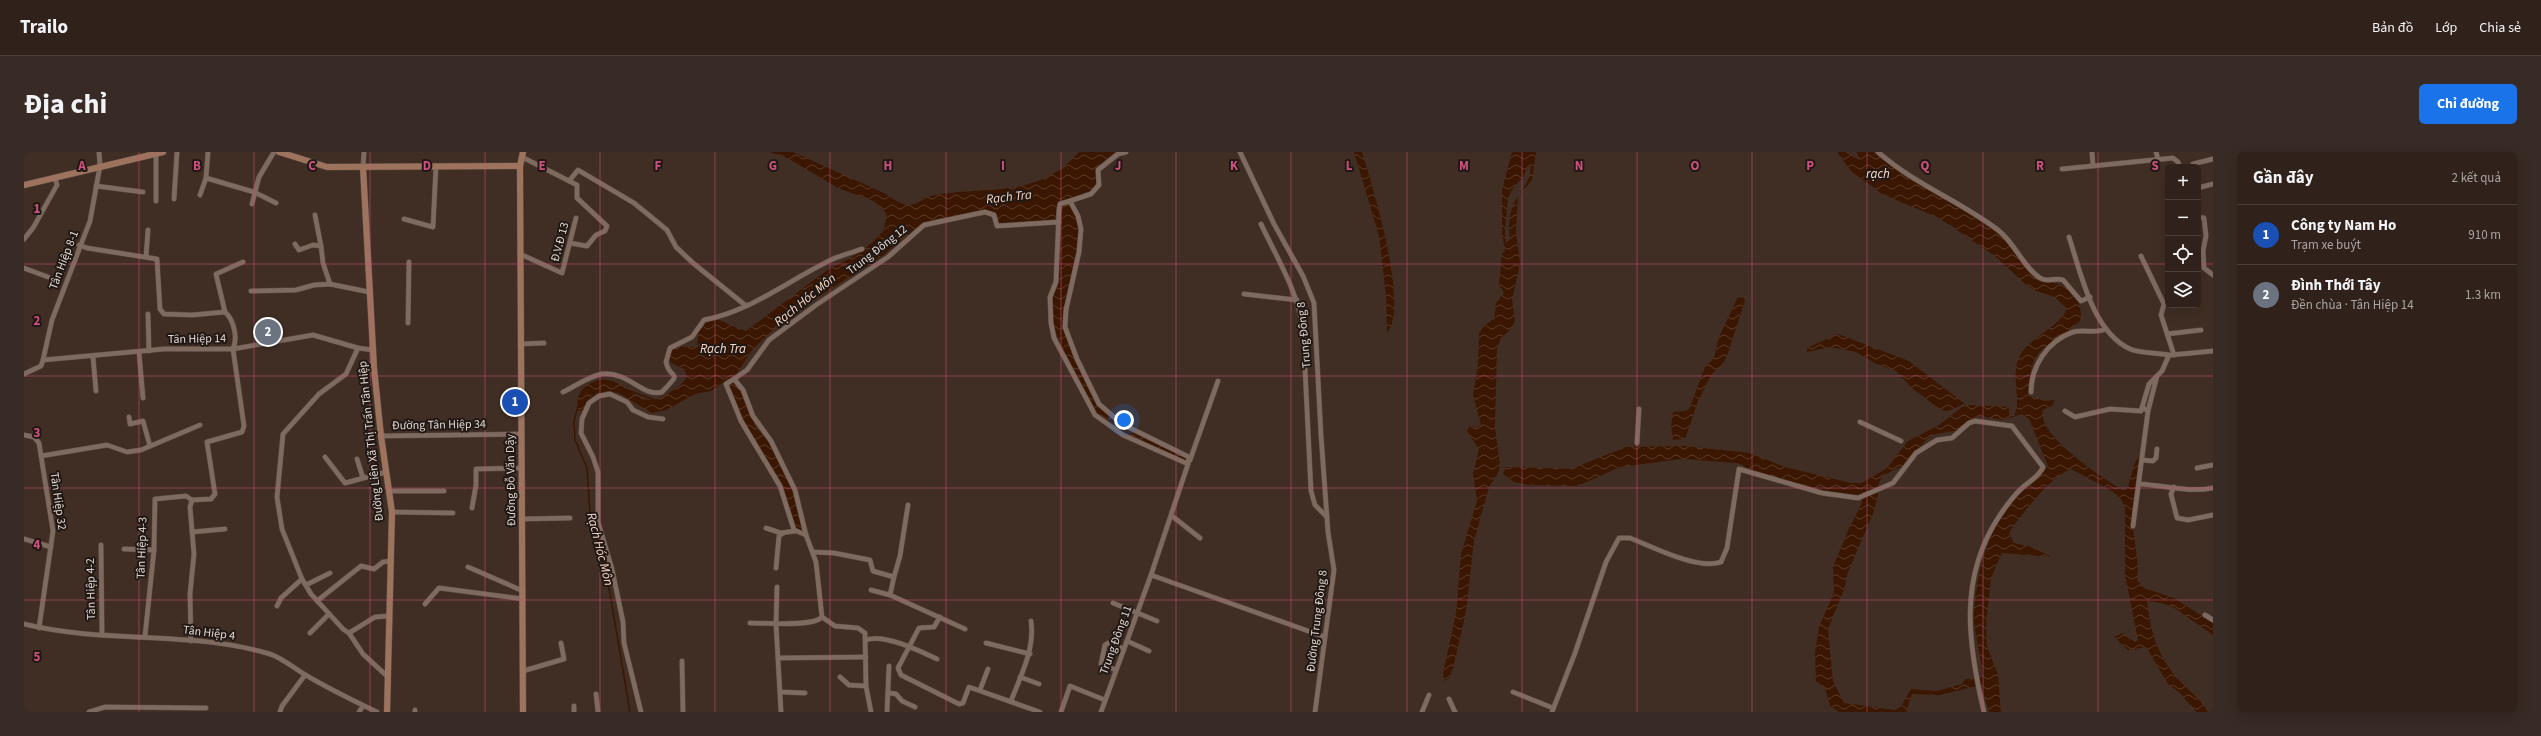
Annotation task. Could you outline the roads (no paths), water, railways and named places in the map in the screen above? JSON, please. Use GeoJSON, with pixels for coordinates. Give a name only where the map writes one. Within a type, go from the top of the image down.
{"type":"FeatureCollection","features":[{"type":"Feature","properties":{"kind":"street","name":"Tân Hiệp 8-1"},"geometry":{"type":"LineString","coordinates":[[44,360],[52,320],[79,245],[90,221],[100,166],[99,152]]}},
{"type":"Feature","properties":{"kind":"street"},"geometry":{"type":"LineString","coordinates":[[24,185],[163,152]]}},
{"type":"Feature","properties":{"kind":"street"},"geometry":{"type":"LineString","coordinates":[[174,199],[177,152]]}},
{"type":"Feature","properties":{"kind":"street"},"geometry":{"type":"LineString","coordinates":[[200,195],[206,178],[208,152]]}},
{"type":"Feature","properties":{"kind":"street"},"geometry":{"type":"LineString","coordinates":[[252,204],[254,192],[274,152]]}},
{"type":"Feature","properties":{"kind":"street"},"geometry":{"type":"LineString","coordinates":[[279,152],[327,167],[520,166]]}},
{"type":"Feature","properties":{"kind":"street"},"geometry":{"type":"LineString","coordinates":[[363,167],[364,152]]}},
{"type":"Feature","properties":{"kind":"street"},"geometry":{"type":"LineString","coordinates":[[1126,152],[1118,154],[1098,170],[1099,186],[1091,194],[1060,204],[1056,282],[1050,297],[1051,323],[1054,338],[1095,415],[1123,434],[1189,462]]}},
{"type":"Feature","properties":{"kind":"street","name":"Trung Đông 8"},"geometry":{"type":"LineString","coordinates":[[1240,152],[1274,224],[1303,276],[1314,303],[1328,532]]}},
{"type":"Feature","properties":{"kind":"street"},"geometry":{"type":"LineString","coordinates":[[1878,152],[1907,174],[1968,208],[2002,233],[2012,242],[2041,279],[2050,281],[2063,280],[2081,301],[2090,297]]}},
{"type":"Feature","properties":{"kind":"street"},"geometry":{"type":"LineString","coordinates":[[2092,152],[2093,166]]}},
{"type":"Feature","properties":{"kind":"street"},"geometry":{"type":"LineString","coordinates":[[2156,152],[2158,159]]}},
{"type":"Feature","properties":{"kind":"street"},"geometry":{"type":"LineString","coordinates":[[156,154],[156,201]]}},
{"type":"Feature","properties":{"kind":"street"},"geometry":{"type":"LineString","coordinates":[[523,155],[578,186],[577,198],[607,227],[605,231],[596,235],[587,246],[570,243]]}},
{"type":"Feature","properties":{"kind":"street","name":"Đường Đỗ Văn Dậy"},"geometry":{"type":"LineString","coordinates":[[523,155],[520,166],[520,344],[524,712]]}},
{"type":"Feature","properties":{"kind":"street"},"geometry":{"type":"LineString","coordinates":[[2062,170],[2173,158],[2179,164]]}},
{"type":"Feature","properties":{"kind":"street"},"geometry":{"type":"LineString","coordinates":[[2193,164],[2213,160]]}},
{"type":"Feature","properties":{"kind":"street"},"geometry":{"type":"LineString","coordinates":[[404,219],[432,227],[436,166]]}},
{"type":"Feature","properties":{"kind":"street","name":"Đường Liên Xã Thị Trấn Tân Hiệp"},"geometry":{"type":"LineString","coordinates":[[363,167],[372,350],[381,436],[392,512],[387,712]]}},
{"type":"Feature","properties":{"kind":"street"},"geometry":{"type":"LineString","coordinates":[[569,181],[578,170],[634,203],[667,230],[676,247],[693,263],[745,305]]}},
{"type":"Feature","properties":{"kind":"street"},"geometry":{"type":"LineString","coordinates":[[24,239],[33,228],[57,185],[55,178]]}},
{"type":"Feature","properties":{"kind":"street"},"geometry":{"type":"LineString","coordinates":[[206,178],[254,192],[276,203]]}},
{"type":"Feature","properties":{"kind":"street"},"geometry":{"type":"LineString","coordinates":[[2201,187],[2213,184]]}},
{"type":"Feature","properties":{"kind":"street"},"geometry":{"type":"LineString","coordinates":[[96,186],[143,192]]}},
{"type":"Feature","properties":{"kind":"street"},"geometry":{"type":"LineString","coordinates":[[1070,201],[1078,216],[1080,230],[1079,252],[1066,310],[1065,327],[1077,358],[1100,404],[1122,424],[1168,445],[1189,462]]}},
{"type":"Feature","properties":{"kind":"street","name":"Trung Đông 12"},"geometry":{"type":"LineString","coordinates":[[734,379],[747,370],[769,340],[805,312],[888,257],[924,225],[985,212],[994,215],[997,226],[1059,222]]}},
{"type":"Feature","properties":{"kind":"street"},"geometry":{"type":"LineString","coordinates":[[315,215],[323,263],[330,284]]}},
{"type":"Feature","properties":{"kind":"street","name":"Đ.V.Đ 13"},"geometry":{"type":"LineString","coordinates":[[520,254],[562,273],[576,218]]}},
{"type":"Feature","properties":{"kind":"street"},"geometry":{"type":"LineString","coordinates":[[2201,218],[2204,218],[2206,236],[2201,250],[2204,268],[2213,275]]}},
{"type":"Feature","properties":{"kind":"street"},"geometry":{"type":"LineString","coordinates":[[1261,224],[1297,300],[1303,328],[1311,491],[1315,505],[1327,517]]}},
{"type":"Feature","properties":{"kind":"street"},"geometry":{"type":"LineString","coordinates":[[146,257],[148,230]]}},
{"type":"Feature","properties":{"kind":"street"},"geometry":{"type":"LineString","coordinates":[[2069,237],[2090,297],[2106,329],[2117,341],[2132,350],[2172,355],[2213,351]]}},
{"type":"Feature","properties":{"kind":"street"},"geometry":{"type":"LineString","coordinates":[[295,244],[300,250],[314,245],[321,246]]}},
{"type":"Feature","properties":{"kind":"street"},"geometry":{"type":"LineString","coordinates":[[79,245],[87,248],[157,259],[159,263],[160,309],[164,314],[192,316],[225,312]]}},
{"type":"Feature","properties":{"kind":"street"},"geometry":{"type":"LineString","coordinates":[[563,392],[592,378],[607,374],[627,378],[650,393],[662,392],[675,379],[675,375],[666,362],[670,348],[692,337],[704,320],[726,316],[745,305],[774,294],[834,259],[862,249]]}},
{"type":"Feature","properties":{"kind":"street"},"geometry":{"type":"LineString","coordinates":[[2065,411],[2075,417],[2110,409],[2141,411],[2149,384],[2158,375],[2172,355],[2161,315],[2164,304],[2141,256]]}},
{"type":"Feature","properties":{"kind":"street"},"geometry":{"type":"LineString","coordinates":[[191,640],[190,594],[194,554],[190,507],[192,500],[212,499],[215,494],[206,442],[242,432],[244,426],[233,349],[236,343],[233,325],[225,312],[216,274],[243,262]]}},
{"type":"Feature","properties":{"kind":"street"},"geometry":{"type":"LineString","coordinates":[[408,324],[409,262]]}},
{"type":"Feature","properties":{"kind":"street"},"geometry":{"type":"LineString","coordinates":[[24,268],[48,277]]}},
{"type":"Feature","properties":{"kind":"street"},"geometry":{"type":"LineString","coordinates":[[251,291],[296,290],[314,285],[330,284],[369,292]]}},
{"type":"Feature","properties":{"kind":"street"},"geometry":{"type":"LineString","coordinates":[[1244,294],[1297,300]]}},
{"type":"Feature","properties":{"kind":"street"},"geometry":{"type":"LineString","coordinates":[[148,314],[148,351]]}},
{"type":"Feature","properties":{"kind":"street"},"geometry":{"type":"LineString","coordinates":[[2030,392],[2032,373],[2046,352],[2072,332],[2106,329]]}},
{"type":"Feature","properties":{"kind":"street"},"geometry":{"type":"LineString","coordinates":[[2167,334],[2201,330]]}},
{"type":"Feature","properties":{"kind":"street","name":"Tân Hiệp 14"},"geometry":{"type":"LineString","coordinates":[[44,360],[93,357],[148,351],[233,349],[313,335],[358,348],[372,350]]}},
{"type":"Feature","properties":{"kind":"street"},"geometry":{"type":"LineString","coordinates":[[520,344],[544,343]]}},
{"type":"Feature","properties":{"kind":"street"},"geometry":{"type":"LineString","coordinates":[[358,348],[346,374],[319,394],[283,434],[278,507],[282,529],[302,579],[317,601],[349,633],[363,654],[388,677]]}},
{"type":"Feature","properties":{"kind":"street"},"geometry":{"type":"LineString","coordinates":[[139,352],[143,398]]}},
{"type":"Feature","properties":{"kind":"street"},"geometry":{"type":"LineString","coordinates":[[93,357],[96,391]]}},
{"type":"Feature","properties":{"kind":"street"},"geometry":{"type":"LineString","coordinates":[[24,374],[41,366],[44,360]]}},
{"type":"Feature","properties":{"kind":"street"},"geometry":{"type":"LineString","coordinates":[[2133,526],[2148,411],[2158,375]]}},
{"type":"Feature","properties":{"kind":"street"},"geometry":{"type":"LineString","coordinates":[[795,531],[782,489],[741,421],[732,402],[726,384],[734,379],[743,390],[753,416],[771,442],[795,490],[806,535],[813,552],[822,617],[835,626],[863,631],[866,640],[866,686],[871,712]]}},
{"type":"Feature","properties":{"kind":"street","name":"Trung Đông 11"},"geometry":{"type":"LineString","coordinates":[[1101,712],[1172,516],[1189,462],[1218,381]]}},
{"type":"Feature","properties":{"kind":"street"},"geometry":{"type":"LineString","coordinates":[[641,712],[624,643],[623,622],[612,569],[598,522],[598,472],[593,457],[581,433],[582,419],[589,403],[599,396],[610,394],[627,402],[633,410],[648,417],[663,418]]}},
{"type":"Feature","properties":{"kind":"street"},"geometry":{"type":"LineString","coordinates":[[2143,408],[2148,411]]}},
{"type":"Feature","properties":{"kind":"street"},"geometry":{"type":"LineString","coordinates":[[1638,444],[1639,409]]}},
{"type":"Feature","properties":{"kind":"street"},"geometry":{"type":"LineString","coordinates":[[129,416],[130,424],[143,421],[150,446]]}},
{"type":"Feature","properties":{"kind":"street"},"geometry":{"type":"LineString","coordinates":[[1513,692],[1553,710],[1575,653],[1606,562],[1619,538],[1630,538],[1700,563],[1714,565],[1721,562],[1730,532],[1738,469],[1822,493],[1858,498],[1893,483],[1916,453],[1937,440],[1952,438],[1969,423],[1975,421],[2012,426],[2043,467],[2010,501],[1994,524],[1984,546],[1971,591],[1970,641],[1984,712]]}},
{"type":"Feature","properties":{"kind":"street"},"geometry":{"type":"LineString","coordinates":[[1860,422],[1901,441]]}},
{"type":"Feature","properties":{"kind":"street"},"geometry":{"type":"LineString","coordinates":[[41,456],[107,445],[127,452],[150,446],[200,425]]}},
{"type":"Feature","properties":{"kind":"street","name":"Đường Tân Hiệp 34"},"geometry":{"type":"LineString","coordinates":[[381,436],[521,434]]}},
{"type":"Feature","properties":{"kind":"street","name":"Tân Hiệp 32"},"geometry":{"type":"LineString","coordinates":[[24,435],[34,437],[38,443],[53,532],[39,628]]}},
{"type":"Feature","properties":{"kind":"street"},"geometry":{"type":"LineString","coordinates":[[2142,460],[2153,461],[2156,458],[2157,449]]}},
{"type":"Feature","properties":{"kind":"street"},"geometry":{"type":"LineString","coordinates":[[325,457],[345,483],[386,472]]}},
{"type":"Feature","properties":{"kind":"street"},"geometry":{"type":"LineString","coordinates":[[357,459],[363,478]]}},
{"type":"Feature","properties":{"kind":"street"},"geometry":{"type":"LineString","coordinates":[[2198,468],[2213,465]]}},
{"type":"Feature","properties":{"kind":"street"},"geometry":{"type":"LineString","coordinates":[[472,508],[476,485],[476,469],[522,468]]}},
{"type":"Feature","properties":{"kind":"street"},"geometry":{"type":"LineString","coordinates":[[2139,484],[2174,487],[2192,492],[2213,488]]}},
{"type":"Feature","properties":{"kind":"street"},"geometry":{"type":"LineString","coordinates":[[2174,487],[2171,494],[2177,518],[2188,520],[2213,515]]}},
{"type":"Feature","properties":{"kind":"street"},"geometry":{"type":"LineString","coordinates":[[389,491],[444,491]]}},
{"type":"Feature","properties":{"kind":"street","name":"Tân Hiệp 4-3"},"geometry":{"type":"LineString","coordinates":[[145,636],[154,550],[155,499],[186,496],[192,500]]}},
{"type":"Feature","properties":{"kind":"street"},"geometry":{"type":"LineString","coordinates":[[890,595],[900,556],[908,505]]}},
{"type":"Feature","properties":{"kind":"street"},"geometry":{"type":"LineString","coordinates":[[392,512],[453,513]]}},
{"type":"Feature","properties":{"kind":"street"},"geometry":{"type":"LineString","coordinates":[[1172,516],[1200,538]]}},
{"type":"Feature","properties":{"kind":"street"},"geometry":{"type":"LineString","coordinates":[[522,519],[570,518]]}},
{"type":"Feature","properties":{"kind":"street"},"geometry":{"type":"LineString","coordinates":[[766,528],[783,533],[795,531],[806,535]]}},
{"type":"Feature","properties":{"kind":"street"},"geometry":{"type":"LineString","coordinates":[[192,532],[225,529]]}},
{"type":"Feature","properties":{"kind":"street","name":"Đường Trung Đông 8"},"geometry":{"type":"LineString","coordinates":[[1315,712],[1334,570],[1328,532]]}},
{"type":"Feature","properties":{"kind":"street"},"geometry":{"type":"LineString","coordinates":[[776,568],[779,536],[783,533]]}},
{"type":"Feature","properties":{"kind":"street"},"geometry":{"type":"LineString","coordinates":[[24,539],[51,547]]}},
{"type":"Feature","properties":{"kind":"street","name":"Tân Hiệp 4-2"},"geometry":{"type":"LineString","coordinates":[[101,545],[102,634]]}},
{"type":"Feature","properties":{"kind":"street"},"geometry":{"type":"LineString","coordinates":[[124,549],[154,550]]}},
{"type":"Feature","properties":{"kind":"street"},"geometry":{"type":"LineString","coordinates":[[813,552],[834,553],[870,560],[873,571],[894,577]]}},
{"type":"Feature","properties":{"kind":"street"},"geometry":{"type":"LineString","coordinates":[[317,601],[361,566],[374,569],[383,562],[391,561]]}},
{"type":"Feature","properties":{"kind":"street"},"geometry":{"type":"LineString","coordinates":[[468,567],[523,591]]}},
{"type":"Feature","properties":{"kind":"street"},"geometry":{"type":"LineString","coordinates":[[306,585],[330,573]]}},
{"type":"Feature","properties":{"kind":"street"},"geometry":{"type":"LineString","coordinates":[[1151,575],[1325,637]]}},
{"type":"Feature","properties":{"kind":"street"},"geometry":{"type":"LineString","coordinates":[[277,606],[281,598],[302,579]]}},
{"type":"Feature","properties":{"kind":"street"},"geometry":{"type":"LineString","coordinates":[[777,587],[776,624],[782,692],[781,712]]}},
{"type":"Feature","properties":{"kind":"street"},"geometry":{"type":"LineString","coordinates":[[425,604],[439,588],[523,599]]}},
{"type":"Feature","properties":{"kind":"street"},"geometry":{"type":"LineString","coordinates":[[871,590],[890,595],[940,617],[965,630]]}},
{"type":"Feature","properties":{"kind":"street"},"geometry":{"type":"LineString","coordinates":[[1113,603],[1157,621]]}},
{"type":"Feature","properties":{"kind":"street"},"geometry":{"type":"LineString","coordinates":[[310,633],[329,614]]}},
{"type":"Feature","properties":{"kind":"street"},"geometry":{"type":"LineString","coordinates":[[2205,615],[2213,620]]}},
{"type":"Feature","properties":{"kind":"street"},"geometry":{"type":"LineString","coordinates":[[349,633],[375,617],[389,616]]}},
{"type":"Feature","properties":{"kind":"street"},"geometry":{"type":"LineString","coordinates":[[750,623],[776,624],[818,621],[822,617]]}},
{"type":"Feature","properties":{"kind":"street"},"geometry":{"type":"LineString","coordinates":[[940,617],[934,627],[919,628],[910,647],[902,657],[898,668],[906,679],[962,704],[969,687],[1040,712]]}},
{"type":"Feature","properties":{"kind":"street"},"geometry":{"type":"LineString","coordinates":[[1011,701],[1030,654],[1033,631],[1031,621]]}},
{"type":"Feature","properties":{"kind":"street","name":"Tân Hiệp 4"},"geometry":{"type":"LineString","coordinates":[[24,624],[62,632],[145,636],[191,640],[241,647],[272,655],[305,675],[377,712]]}},
{"type":"Feature","properties":{"kind":"street"},"geometry":{"type":"LineString","coordinates":[[866,640],[876,637],[910,647],[937,659]]}},
{"type":"Feature","properties":{"kind":"street"},"geometry":{"type":"LineString","coordinates":[[1126,641],[1149,651]]}},
{"type":"Feature","properties":{"kind":"street"},"geometry":{"type":"LineString","coordinates":[[986,642],[1030,654]]}},
{"type":"Feature","properties":{"kind":"street"},"geometry":{"type":"LineString","coordinates":[[523,670],[564,659],[561,643]]}},
{"type":"Feature","properties":{"kind":"street"},"geometry":{"type":"LineString","coordinates":[[1116,670],[1101,664],[1101,657],[1105,645],[1108,644],[1124,649]]}},
{"type":"Feature","properties":{"kind":"street"},"geometry":{"type":"LineString","coordinates":[[778,658],[866,657]]}},
{"type":"Feature","properties":{"kind":"street"},"geometry":{"type":"LineString","coordinates":[[682,661],[683,712]]}},
{"type":"Feature","properties":{"kind":"street"},"geometry":{"type":"LineString","coordinates":[[887,712],[889,666]]}},
{"type":"Feature","properties":{"kind":"street"},"geometry":{"type":"LineString","coordinates":[[980,690],[988,669]]}},
{"type":"Feature","properties":{"kind":"street"},"geometry":{"type":"LineString","coordinates":[[280,712],[282,706],[305,675]]}},
{"type":"Feature","properties":{"kind":"street"},"geometry":{"type":"LineString","coordinates":[[840,677],[849,685],[866,686]]}},
{"type":"Feature","properties":{"kind":"street"},"geometry":{"type":"LineString","coordinates":[[1020,677],[1039,684]]}},
{"type":"Feature","properties":{"kind":"street"},"geometry":{"type":"LineString","coordinates":[[1060,712],[1070,686],[1105,700]]}},
{"type":"Feature","properties":{"kind":"street"},"geometry":{"type":"LineString","coordinates":[[782,692],[805,693]]}},
{"type":"Feature","properties":{"kind":"street"},"geometry":{"type":"LineString","coordinates":[[889,693],[896,694],[902,701],[915,707]]}},
{"type":"Feature","properties":{"kind":"street"},"geometry":{"type":"LineString","coordinates":[[596,694],[598,712]]}},
{"type":"Feature","properties":{"kind":"street"},"geometry":{"type":"LineString","coordinates":[[1422,712],[1429,695]]}},
{"type":"Feature","properties":{"kind":"street"},"geometry":{"type":"LineString","coordinates":[[1449,698],[1455,712]]}},
{"type":"Feature","properties":{"kind":"street"},"geometry":{"type":"LineString","coordinates":[[359,712],[363,706]]}},
{"type":"Feature","properties":{"kind":"street"},"geometry":{"type":"LineString","coordinates":[[574,706],[574,712]]}},
{"type":"Feature","properties":{"kind":"street"},"geometry":{"type":"LineString","coordinates":[[90,712],[105,707],[206,708]]}},
{"type":"Feature","properties":{"kind":"water","name":"Rạch Tra"},"geometry":{"type":"Polygon","coordinates":[[[770,152],[793,152],[886,194],[896,201],[910,205],[915,204],[925,198],[941,194],[997,190],[1031,183],[1048,177],[1064,166],[1079,152],[1115,152],[1097,167],[1098,179],[1092,190],[1060,202],[1055,220],[999,224],[995,212],[986,210],[932,220],[916,228],[882,256],[798,310],[768,334],[752,350],[737,373],[711,391],[695,394],[666,410],[652,413],[618,393],[608,391],[597,393],[590,398],[583,410],[579,411],[577,404],[580,393],[594,381],[607,380],[615,382],[637,396],[645,399],[653,400],[662,398],[681,385],[687,376],[684,369],[671,363],[669,357],[672,347],[697,347],[698,332],[707,320],[719,320],[746,331],[826,271],[859,253],[874,241],[883,231],[887,216],[882,207],[873,201],[838,188],[789,159],[770,152]]]}},
{"type":"Feature","properties":{"kind":"water"},"geometry":{"type":"Polygon","coordinates":[[[1354,152],[1362,152],[1387,245],[1392,273],[1394,298],[1393,319],[1387,333],[1386,296],[1379,236],[1354,152]]]}},
{"type":"Feature","properties":{"kind":"water"},"geometry":{"type":"Polygon","coordinates":[[[1512,152],[1536,152],[1532,180],[1519,195],[1530,175],[1529,164],[1523,177],[1513,188],[1508,198],[1505,231],[1506,243],[1510,239],[1510,216],[1518,196],[1516,232],[1520,264],[1512,300],[1515,320],[1512,328],[1501,338],[1497,348],[1495,427],[1500,466],[1497,475],[1489,487],[1474,541],[1466,612],[1453,668],[1449,678],[1444,681],[1443,673],[1456,613],[1461,554],[1477,501],[1473,474],[1479,449],[1467,431],[1470,425],[1477,428],[1481,425],[1473,395],[1478,364],[1479,333],[1485,325],[1494,319],[1496,303],[1504,293],[1499,285],[1502,253],[1505,251],[1502,234],[1502,190],[1512,152]]]}},
{"type":"Feature","properties":{"kind":"water","name":"rạch"},"geometry":{"type":"Polygon","coordinates":[[[1837,152],[1845,152],[1857,159],[1859,157],[1856,152],[1873,152],[1903,175],[1970,214],[2006,239],[2019,256],[2046,282],[2066,285],[2073,293],[2080,306],[2080,321],[2049,344],[2036,356],[2032,366],[2029,396],[2045,401],[2055,400],[2052,406],[2043,410],[2044,420],[2050,431],[2073,455],[2122,490],[2126,490],[2135,462],[2141,454],[2132,519],[2138,567],[2137,580],[2144,588],[2174,598],[2213,623],[2213,635],[2173,607],[2147,601],[2150,622],[2160,652],[2170,670],[2198,698],[2208,712],[2196,712],[2180,693],[2168,684],[2146,647],[2128,650],[2114,637],[2122,633],[2135,642],[2138,640],[2125,575],[2125,507],[2120,498],[2112,491],[2071,469],[2055,479],[2046,487],[2028,507],[2009,533],[2014,543],[2031,547],[2052,557],[2002,553],[1991,578],[1986,626],[1987,646],[1998,675],[2001,712],[1989,712],[1981,685],[1940,695],[1912,694],[1906,712],[1839,712],[1830,706],[1825,688],[1816,681],[1815,653],[1819,627],[1834,592],[1833,567],[1849,528],[1861,505],[1864,492],[1860,495],[1822,491],[1751,471],[1737,463],[1682,459],[1620,467],[1578,486],[1528,485],[1514,482],[1503,474],[1506,467],[1571,469],[1626,447],[1684,446],[1750,453],[1785,467],[1851,483],[1862,483],[1887,468],[1908,441],[1939,425],[1962,407],[1971,405],[2009,407],[2009,415],[2014,415],[2017,402],[2016,369],[2018,360],[2026,347],[2060,319],[2066,308],[2055,297],[2036,291],[2024,283],[1995,256],[1939,218],[1882,194],[1852,172],[1837,152]],[[2022,414],[2003,420],[1978,416],[1955,431],[1935,434],[1927,439],[1904,465],[1882,476],[1878,486],[1878,496],[1873,514],[1848,572],[1844,590],[1828,629],[1833,681],[1844,703],[1895,710],[1901,707],[1911,689],[1937,691],[1962,684],[1965,679],[1981,678],[1982,672],[1974,612],[1975,597],[1985,551],[2006,510],[2048,466],[2029,419],[2022,414]]]}},
{"type":"Feature","properties":{"kind":"water"},"geometry":{"type":"Polygon","coordinates":[[[1067,203],[1075,211],[1078,225],[1078,241],[1076,259],[1063,323],[1091,390],[1108,415],[1187,458],[1187,461],[1124,434],[1095,412],[1062,349],[1053,324],[1052,299],[1058,285],[1062,204],[1067,203]]]}},
{"type":"Feature","properties":{"kind":"water"},"geometry":{"type":"Polygon","coordinates":[[[1738,297],[1744,298],[1745,301],[1724,362],[1711,375],[1698,401],[1685,439],[1673,440],[1671,425],[1673,412],[1686,411],[1689,409],[1705,367],[1714,358],[1719,337],[1738,297]]]}},
{"type":"Feature","properties":{"kind":"water"},"geometry":{"type":"Polygon","coordinates":[[[1838,334],[1909,361],[1965,404],[1948,411],[1941,410],[1913,389],[1896,371],[1876,364],[1856,352],[1830,347],[1807,352],[1807,348],[1838,334]]]}},
{"type":"Feature","properties":{"kind":"water"},"geometry":{"type":"Polygon","coordinates":[[[733,380],[742,388],[755,426],[768,441],[794,489],[803,531],[797,530],[778,477],[742,421],[728,387],[728,383],[733,380]]]}},
{"type":"Feature","properties":{"kind":"waterway","name":"Rạch Hóc Môn"},"geometry":{"type":"LineString","coordinates":[[619,387],[655,400]]}},
{"type":"Feature","properties":{"kind":"waterway","name":"Rạch Hóc Môn"},"geometry":{"type":"LineString","coordinates":[[590,399],[602,392]]}},
{"type":"Feature","properties":{"kind":"waterway","name":"Rạch Hóc Môn"},"geometry":{"type":"LineString","coordinates":[[578,406],[574,421],[575,440],[587,468],[590,514],[607,576],[630,712]]}},
{"type":"Feature","properties":{"kind":"place","name":"Đình Thới Tây"},"geometry":{"type":"Point","coordinates":[268,332]}},
{"type":"Feature","properties":{"kind":"place","name":"Công ty Nam Ho"},"geometry":{"type":"Point","coordinates":[515,402]}}]}
